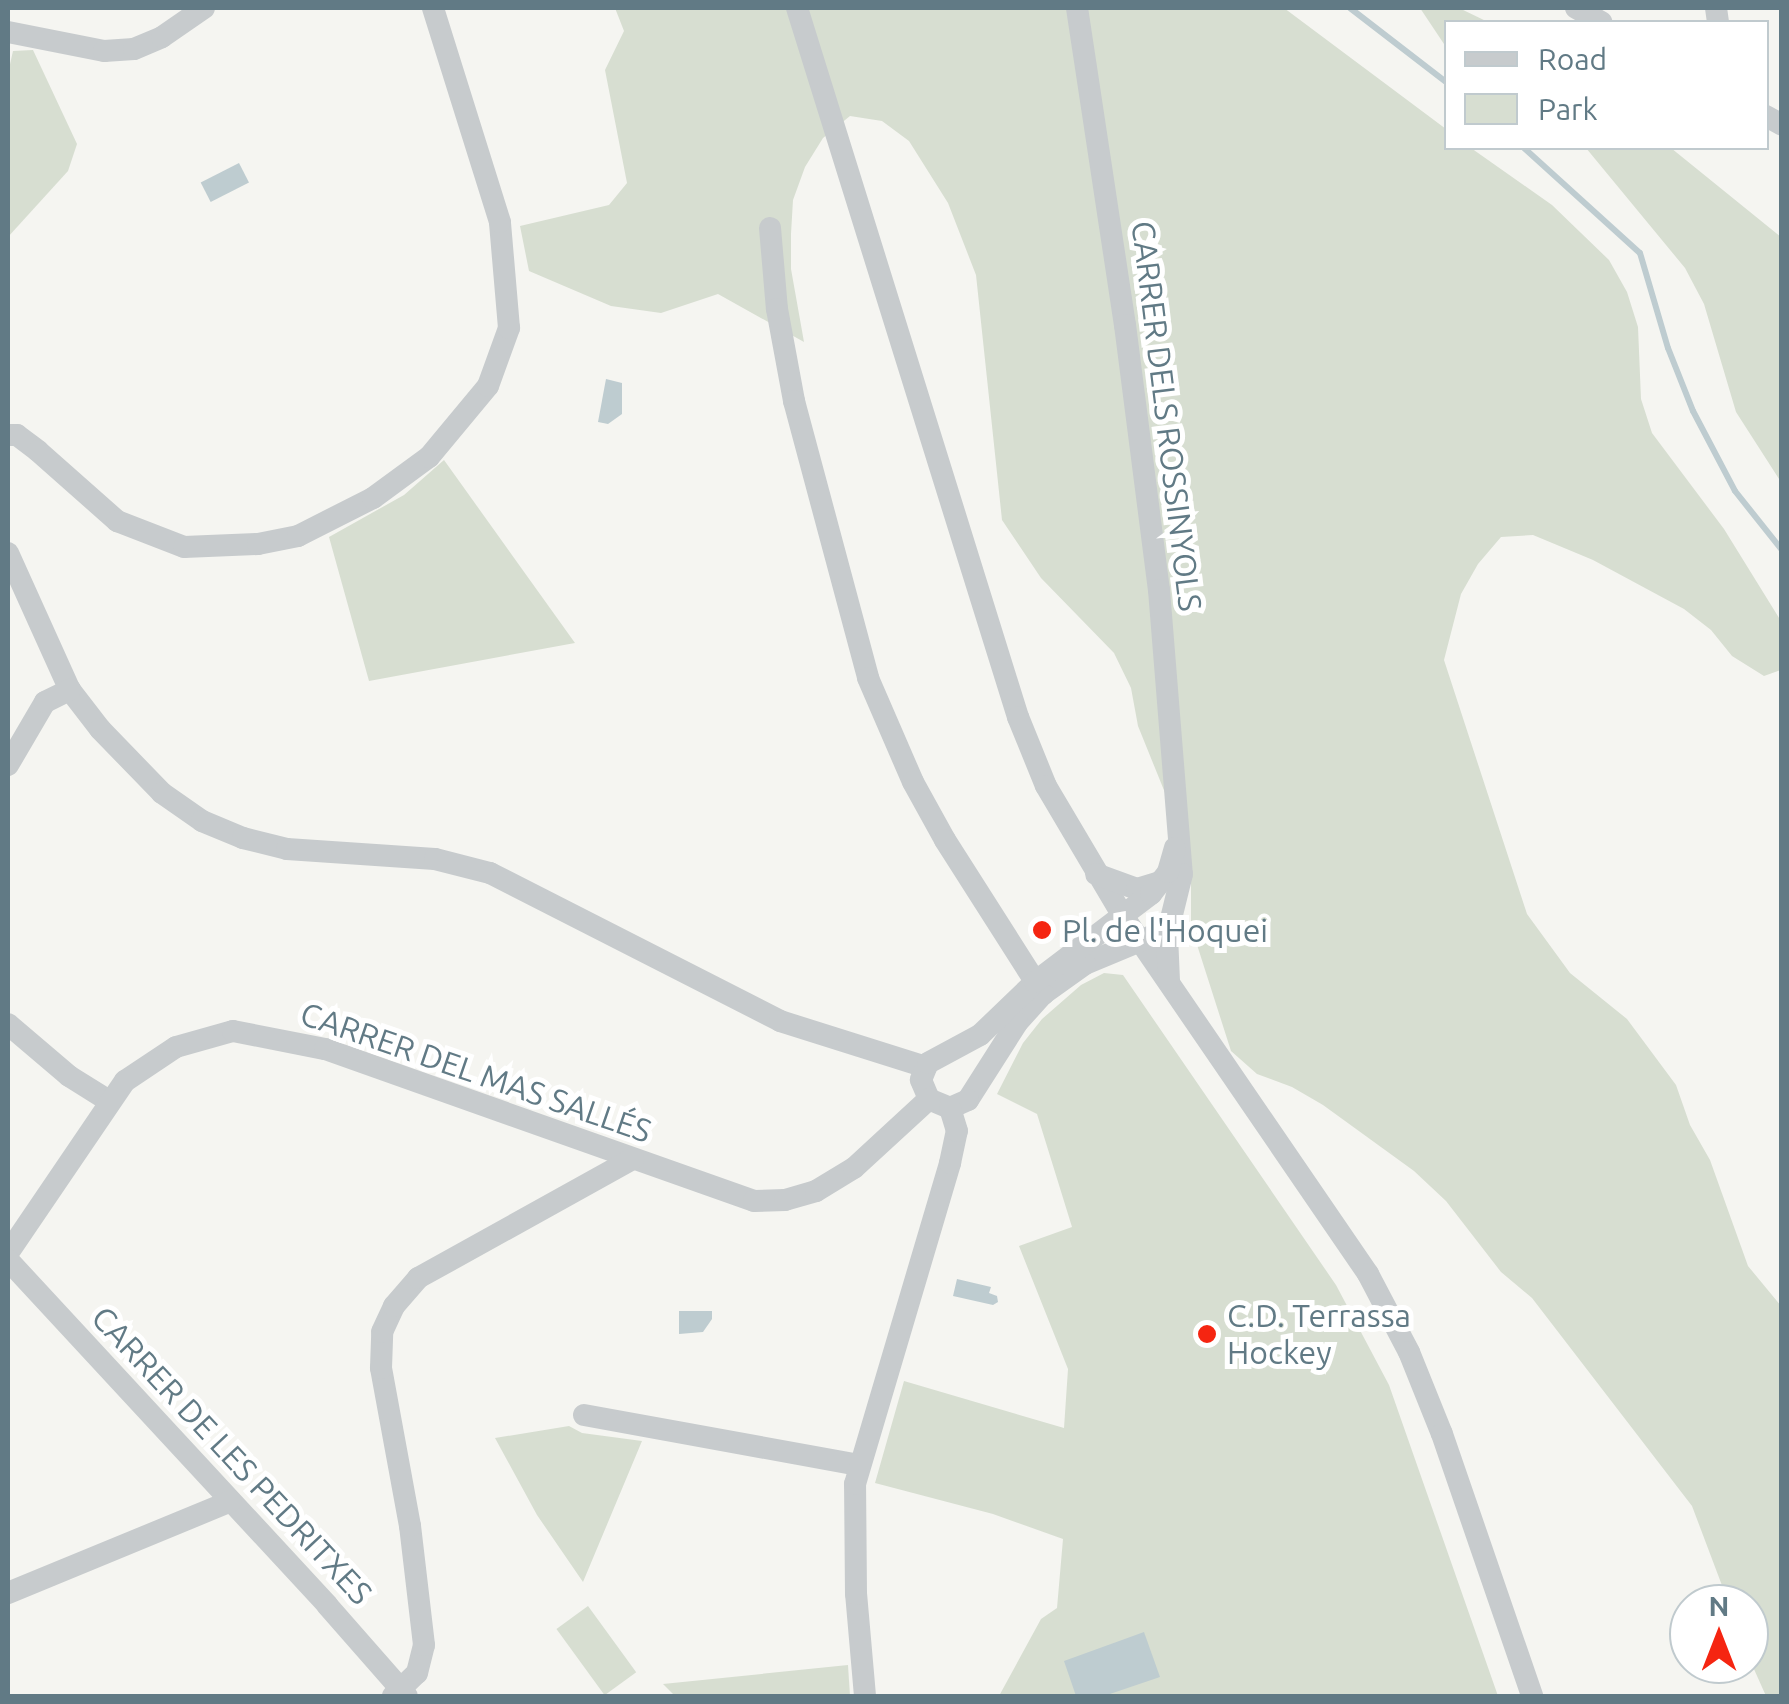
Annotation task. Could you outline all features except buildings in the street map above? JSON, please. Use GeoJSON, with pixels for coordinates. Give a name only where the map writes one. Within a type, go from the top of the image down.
{"type":"FeatureCollection","features":[{"type":"Feature","properties":{"kind":"street"},"geometry":{"type":"LineString","coordinates":[[8,32],[104,51],[134,49],[162,37],[204,8]]}},
{"type":"Feature","properties":{"kind":"street"},"geometry":{"type":"LineString","coordinates":[[8,436],[17,436],[38,451],[118,520],[184,547],[258,544],[298,536],[373,498],[429,457],[488,386],[509,328],[500,222],[433,8]]}},
{"type":"Feature","properties":{"kind":"street"},"geometry":{"type":"LineString","coordinates":[[797,8],[1018,718],[1046,786],[1123,916],[1368,1274],[1409,1352],[1442,1434],[1532,1696]]}},
{"type":"Feature","properties":{"kind":"street","name":"CARRER DELS ROSSINYOLS"},"geometry":{"type":"LineString","coordinates":[[1078,8],[1126,325],[1159,590],[1182,874],[1166,957],[1171,986]]}},
{"type":"Feature","properties":{"kind":"street"},"geometry":{"type":"LineString","coordinates":[[770,228],[778,309],[794,401],[868,678],[921,797],[1039,988]]}},
{"type":"Feature","properties":{"kind":"street"},"geometry":{"type":"LineString","coordinates":[[8,554],[70,690],[100,729],[162,793],[202,821],[243,838],[287,849],[435,859],[490,873],[780,1021],[926,1067]]}},
{"type":"Feature","properties":{"kind":"street"},"geometry":{"type":"LineString","coordinates":[[8,765],[45,702],[70,690]]}},
{"type":"Feature","properties":{"kind":"street","name":"CARRER DELS ROSSINYOLS"},"geometry":{"type":"LineString","coordinates":[[1039,988],[1160,882],[1180,835]]}},
{"type":"Feature","properties":{"kind":"street"},"geometry":{"type":"LineString","coordinates":[[1096,874],[1136,889],[1160,882]]}},
{"type":"Feature","properties":{"kind":"street"},"geometry":{"type":"LineString","coordinates":[[865,1696],[854,1504],[860,1465],[957,1131],[922,1080],[926,1067],[988,1028],[1039,988],[1085,964],[1142,943],[1163,927],[1175,904]]}},
{"type":"Feature","properties":{"kind":"street"},"geometry":{"type":"LineString","coordinates":[[939,1103],[968,1100],[975,1083],[1039,988]]}},
{"type":"Feature","properties":{"kind":"street"},"geometry":{"type":"LineString","coordinates":[[8,1024],[69,1076],[108,1101]]}},
{"type":"Feature","properties":{"kind":"street","name":"CARRER DEL MAS SALLÉS"},"geometry":{"type":"LineString","coordinates":[[8,1256],[108,1101],[138,1071],[176,1046],[234,1031],[325,1049],[754,1201],[785,1200],[816,1191],[854,1168],[939,1103]]}},
{"type":"Feature","properties":{"kind":"street"},"geometry":{"type":"LineString","coordinates":[[947,1054],[969,1063],[975,1083]]}},
{"type":"Feature","properties":{"kind":"street"},"geometry":{"type":"LineString","coordinates":[[400,1694],[417,1673],[424,1645],[410,1526],[381,1368],[382,1332],[394,1306],[418,1278],[633,1159]]}},
{"type":"Feature","properties":{"kind":"street","name":"CARRER DE LES PEDRITXES"},"geometry":{"type":"LineString","coordinates":[[8,1256],[232,1501],[400,1694]]}},
{"type":"Feature","properties":{"kind":"street"},"geometry":{"type":"LineString","coordinates":[[584,1415],[860,1465]]}},
{"type":"Feature","properties":{"kind":"street"},"geometry":{"type":"LineString","coordinates":[[8,1594],[232,1501]]}},
{"type":"Feature","properties":{"kind":"green space"},"geometry":{"type":"Polygon","coordinates":[[[615,8],[1284,8],[1444,128],[1444,150],[1474,150],[1552,205],[1609,260],[1627,292],[1638,327],[1641,399],[1652,433],[1724,529],[1781,621],[1781,670],[1764,676],[1732,656],[1711,630],[1684,609],[1593,560],[1533,535],[1501,537],[1478,564],[1461,594],[1444,660],[1527,914],[1570,973],[1627,1019],[1676,1085],[1690,1125],[1710,1160],[1748,1266],[1781,1306],[1781,1696],[1766,1696],[1761,1684],[1769,1684],[1769,1584],[1721,1584],[1692,1506],[1532,1298],[1501,1272],[1446,1201],[1414,1171],[1323,1105],[1292,1087],[1257,1074],[1231,1051],[1191,926],[1191,857],[1138,726],[1131,688],[1114,653],[1041,578],[1002,520],[976,275],[948,203],[909,141],[882,121],[850,116],[823,138],[805,167],[793,200],[791,234],[791,269],[804,342],[718,294],[661,313],[611,306],[529,271],[520,226],[609,205],[627,183],[605,70],[624,31],[615,8]]]}},
{"type":"Feature","properties":{"kind":"green space"},"geometry":{"type":"Polygon","coordinates":[[[1420,8],[1459,8],[1484,20],[1444,20],[1444,44],[1420,8]]]}},
{"type":"Feature","properties":{"kind":"green space"},"geometry":{"type":"Polygon","coordinates":[[[33,50],[77,144],[68,171],[8,237],[8,73],[13,51],[33,50]]]}},
{"type":"Feature","properties":{"kind":"green space"},"geometry":{"type":"Polygon","coordinates":[[[1588,150],[1673,150],[1781,237],[1781,482],[1736,412],[1704,304],[1685,268],[1588,150]]]}},
{"type":"Feature","properties":{"kind":"green space"},"geometry":{"type":"Polygon","coordinates":[[[444,460],[575,643],[369,681],[329,537],[404,495],[444,460]]]}},
{"type":"Feature","properties":{"kind":"green space","name":"C.D. Terrassa Hockey"},"geometry":{"type":"Polygon","coordinates":[[[1104,973],[1123,975],[1336,1285],[1389,1385],[1498,1696],[999,1696],[1041,1619],[1057,1608],[1063,1539],[993,1514],[875,1483],[904,1381],[1064,1428],[1068,1369],[1019,1246],[1072,1227],[1037,1114],[997,1094],[1023,1043],[1042,1019],[1081,985],[1104,973]]]}},
{"type":"Feature","properties":{"kind":"green space"},"geometry":{"type":"Polygon","coordinates":[[[569,1426],[582,1433],[642,1441],[583,1582],[537,1515],[495,1438],[569,1426]]]}},
{"type":"Feature","properties":{"kind":"green space"},"geometry":{"type":"Polygon","coordinates":[[[588,1606],[636,1672],[605,1695],[556,1629],[588,1606]]]}},
{"type":"Feature","properties":{"kind":"green space"},"geometry":{"type":"Polygon","coordinates":[[[848,1665],[850,1696],[675,1696],[663,1684],[848,1665]]]}},
{"type":"Feature","properties":{"kind":"shaded area"},"geometry":{"type":"Polygon","coordinates":[[[239,163],[249,183],[211,202],[201,183],[239,163]]]}},
{"type":"Feature","properties":{"kind":"shaded area"},"geometry":{"type":"Polygon","coordinates":[[[606,379],[622,383],[622,414],[608,424],[598,422],[606,379]]]}},
{"type":"Feature","properties":{"kind":"shaded area"},"geometry":{"type":"Polygon","coordinates":[[[957,1279],[991,1287],[989,1293],[997,1296],[998,1302],[993,1305],[953,1296],[957,1279]]]}},
{"type":"Feature","properties":{"kind":"shaded area"},"geometry":{"type":"Polygon","coordinates":[[[679,1311],[712,1311],[712,1319],[703,1332],[679,1334],[679,1311]]]}},
{"type":"Feature","properties":{"kind":"shaded area"},"geometry":{"type":"Polygon","coordinates":[[[1144,1632],[1160,1677],[1104,1696],[1076,1696],[1064,1661],[1144,1632]]]}},
{"type":"Feature","properties":{"kind":"waterway"},"geometry":{"type":"LineString","coordinates":[[1350,8],[1444,80]]}},
{"type":"Feature","properties":{"kind":"waterway"},"geometry":{"type":"LineString","coordinates":[[1526,150],[1640,253],[1668,348],[1693,411],[1735,491],[1782,550]]}},
{"type":"Feature","properties":{"kind":"place","name":"Pl. de l'Hoquei"},"geometry":{"type":"Point","coordinates":[1042,930]}},
{"type":"Feature","properties":{"kind":"place","name":"C.D. Terrassa Hockey"},"geometry":{"type":"Point","coordinates":[1207,1334]}}]}
